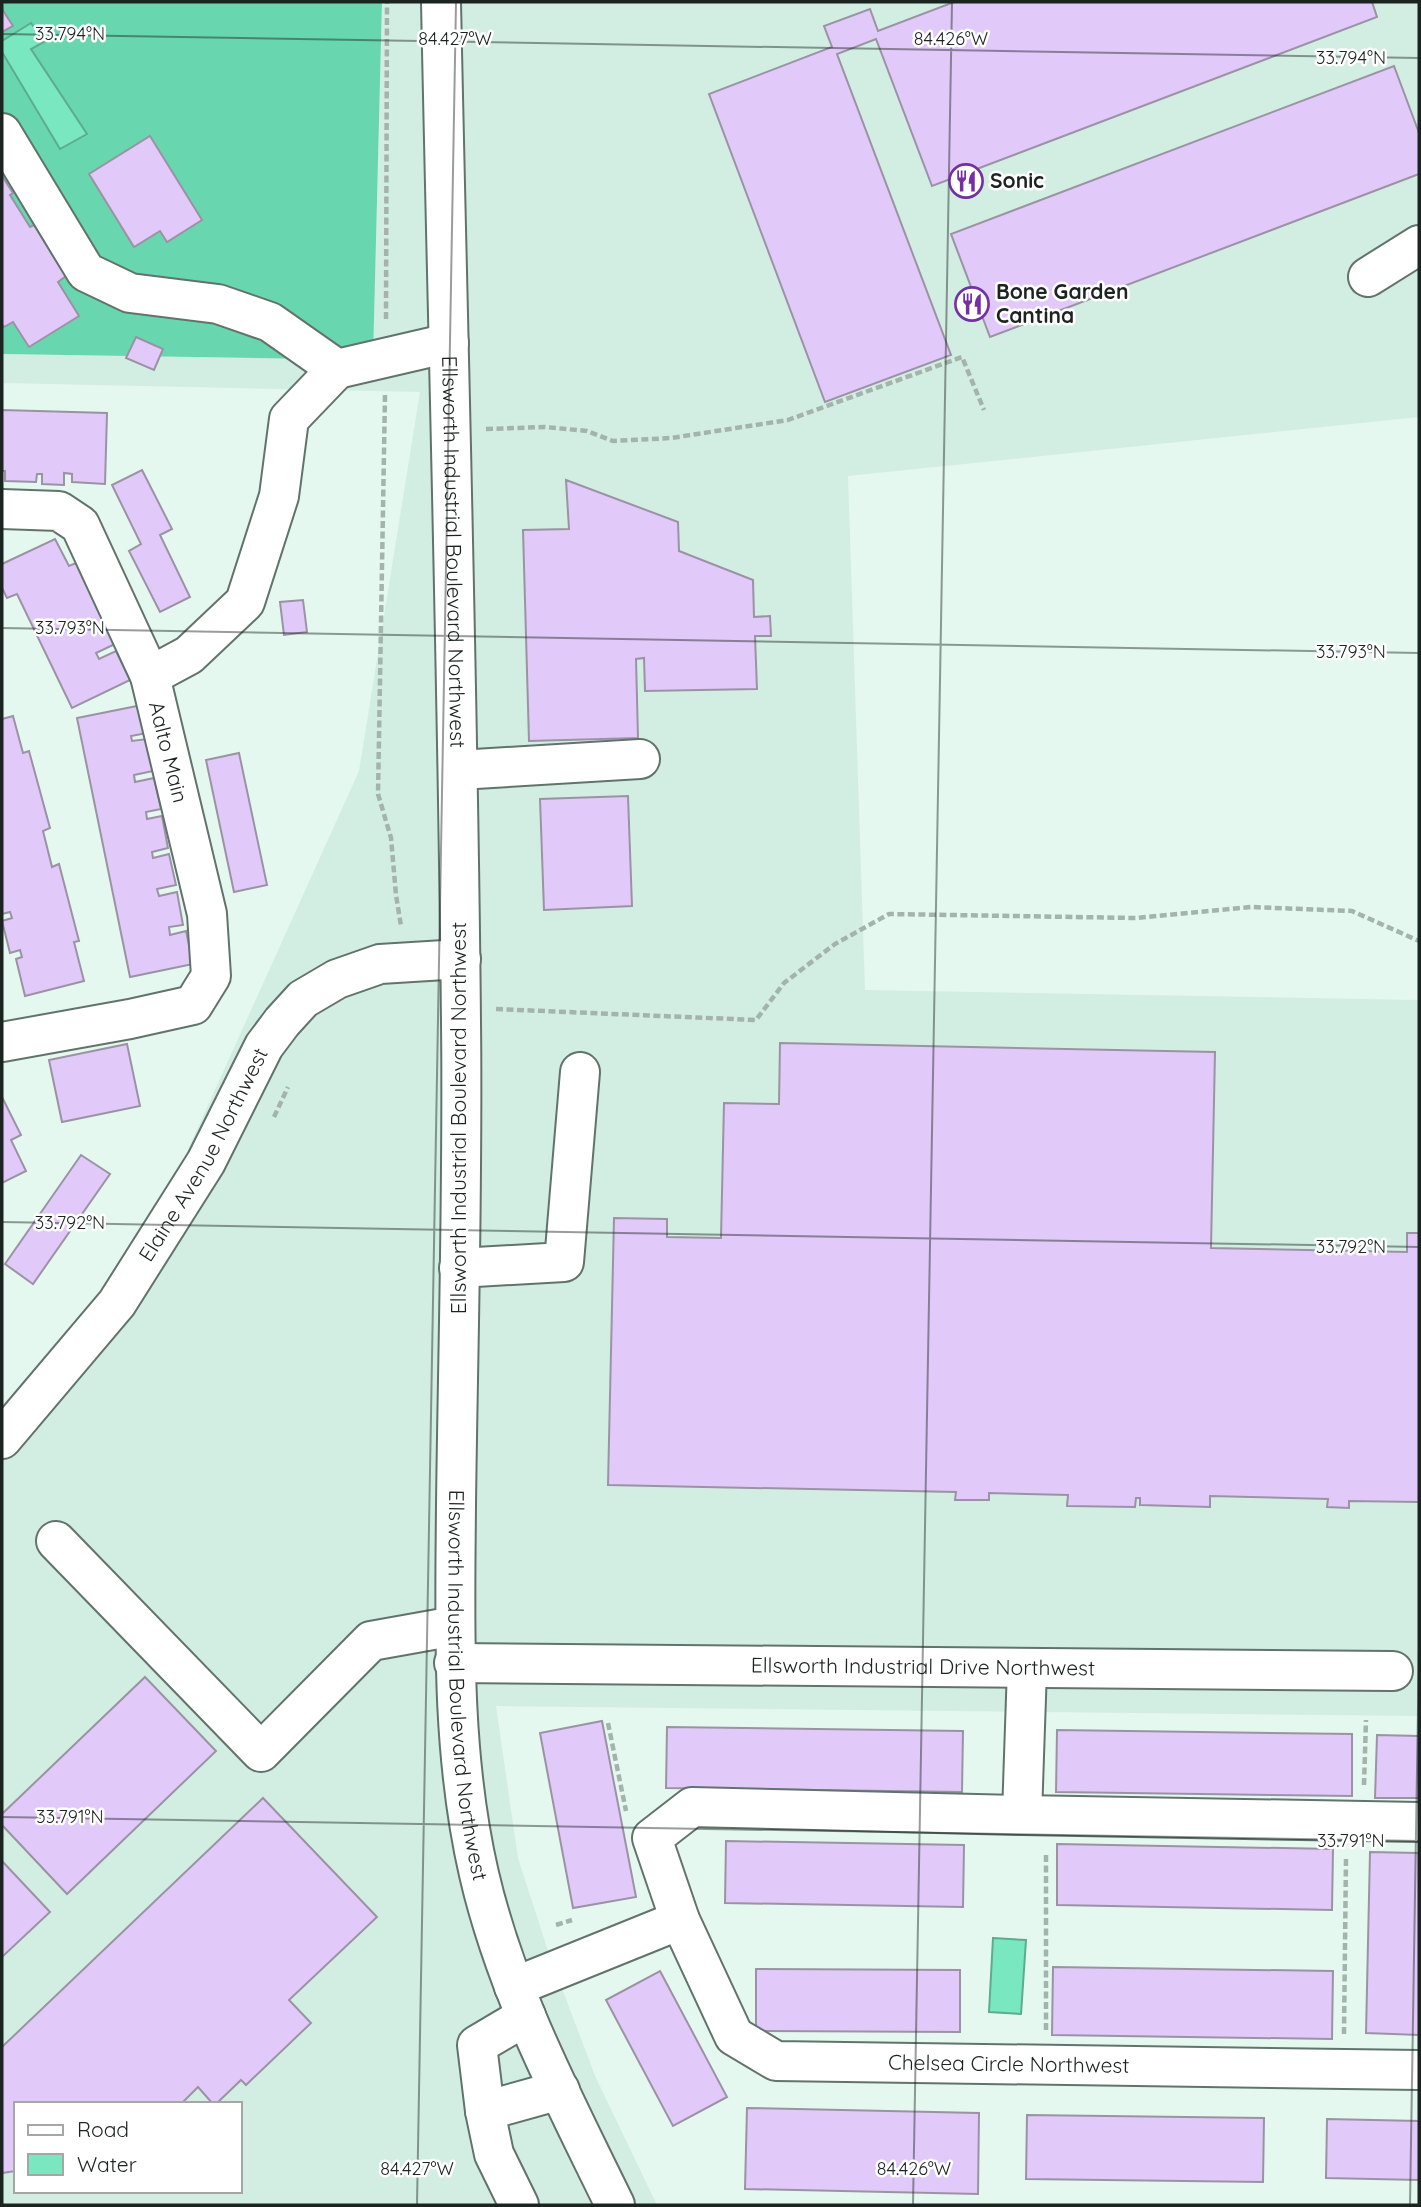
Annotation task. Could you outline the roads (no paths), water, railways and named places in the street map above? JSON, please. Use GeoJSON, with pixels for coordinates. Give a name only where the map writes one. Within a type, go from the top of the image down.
{"type":"FeatureCollection","features":[{"type":"Feature","properties":{"kind":"street","name":"Ellsworth Industrial Boulevard Northwest"},"geometry":{"type":"LineString","coordinates":[[441,2],[459,770],[461,1005],[455,1644],[462,1779],[479,1874],[506,1966],[560,2090],[615,2205]]}},
{"type":"Feature","properties":{"kind":"street"},"geometry":{"type":"LineString","coordinates":[[2,133],[86,272],[130,293],[218,304],[270,322],[337,369],[449,343]]}},
{"type":"Feature","properties":{"kind":"street"},"geometry":{"type":"LineString","coordinates":[[1368,277],[1419,245]]}},
{"type":"Feature","properties":{"kind":"street","name":"Aalto Main"},"geometry":{"type":"LineString","coordinates":[[2,1039],[130,1019],[193,1004],[211,976],[208,914],[150,676],[189,655],[245,602],[279,496],[289,419],[337,369]]}},
{"type":"Feature","properties":{"kind":"street"},"geometry":{"type":"LineString","coordinates":[[2,509],[59,511],[80,525],[150,676]]}},
{"type":"Feature","properties":{"kind":"street"},"geometry":{"type":"LineString","coordinates":[[459,770],[640,759]]}},
{"type":"Feature","properties":{"kind":"street","name":"Elaine Avenue Northwest"},"geometry":{"type":"LineString","coordinates":[[2,1439],[117,1303],[206,1162],[264,1046],[303,999],[337,979],[380,964],[461,959]]}},
{"type":"Feature","properties":{"kind":"street"},"geometry":{"type":"LineString","coordinates":[[459,1268],[564,1262],[580,1072]]}},
{"type":"Feature","properties":{"kind":"street","name":"Ellsworth Industrial Drive Northwest"},"geometry":{"type":"LineString","coordinates":[[56,1541],[261,1752],[371,1641],[1027,1668],[1392,1671]]}},
{"type":"Feature","properties":{"kind":"street"},"geometry":{"type":"LineString","coordinates":[[1027,1668],[1034,1828]]}},
{"type":"Feature","properties":{"kind":"street","name":"Chelsea Circle Northwest"},"geometry":{"type":"LineString","coordinates":[[1419,1822],[1034,1828],[692,1807],[652,1838],[680,1920],[734,2036],[776,2061],[1419,2070]]}},
{"type":"Feature","properties":{"kind":"street"},"geometry":{"type":"LineString","coordinates":[[519,2205],[494,2154],[485,2111],[477,2045],[520,2001],[680,1920]]}},
{"type":"Feature","properties":{"kind":"street"},"geometry":{"type":"LineString","coordinates":[[485,2111],[560,2090]]}},
{"type":"Feature","properties":{"kind":"water"},"geometry":{"type":"Polygon","coordinates":[[[31,23],[44,42],[31,49],[87,134],[60,149],[2,52],[2,41],[31,23]]]}},
{"type":"Feature","properties":{"kind":"water"},"geometry":{"type":"Polygon","coordinates":[[[993,1938],[1026,1940],[1021,2014],[989,2012],[993,1938]]]}},
{"type":"Feature","properties":{"kind":"place","name":"Sonic"},"geometry":{"type":"Point","coordinates":[966,181]}},
{"type":"Feature","properties":{"kind":"place","name":"Bone Garden Cantina"},"geometry":{"type":"Point","coordinates":[972,304]}}]}
